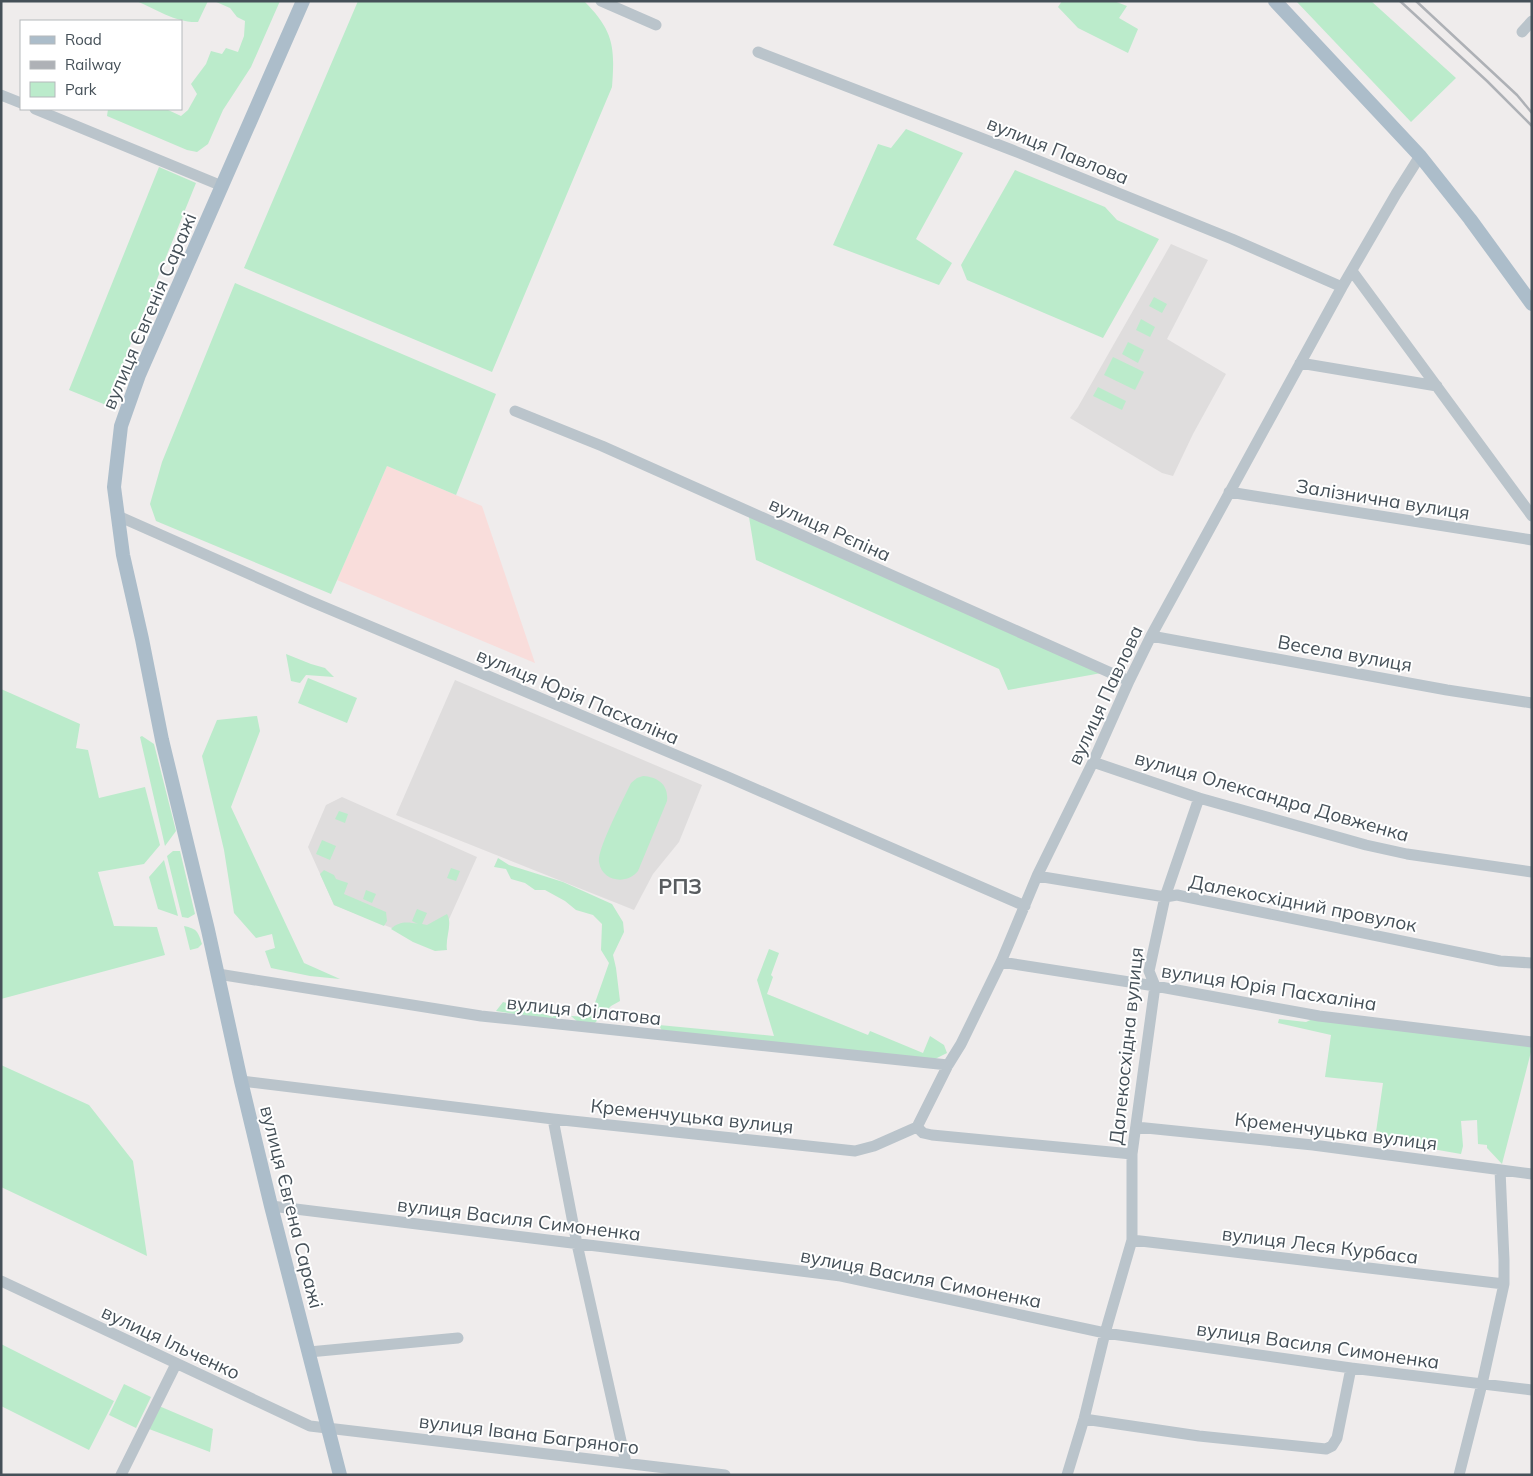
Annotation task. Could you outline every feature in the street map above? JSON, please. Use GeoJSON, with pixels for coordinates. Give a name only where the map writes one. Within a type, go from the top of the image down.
{"type":"FeatureCollection","features":[{"type":"Feature","properties":{"kind":"main road","name":"вулиця Євгенія Саражі"},"geometry":{"type":"LineString","coordinates":[[211,947],[162,740],[123,555],[114,487],[122,426],[139,374],[303,1]]}},
{"type":"Feature","properties":{"kind":"main road"},"geometry":{"type":"LineString","coordinates":[[1275,1],[1420,156],[1470,219],[1532,304]]}},
{"type":"Feature","properties":{"kind":"main road","name":"вулиця Євгена Саражі"},"geometry":{"type":"LineString","coordinates":[[211,947],[271,1206],[340,1475]]}},
{"type":"Feature","properties":{"kind":"street"},"geometry":{"type":"LineString","coordinates":[[601,1],[656,25]]}},
{"type":"Feature","properties":{"kind":"street"},"geometry":{"type":"LineString","coordinates":[[1522,32],[1532,21]]}},
{"type":"Feature","properties":{"kind":"street","name":"вулиця Павлова"},"geometry":{"type":"LineString","coordinates":[[758,52],[1012,150],[1232,239],[1342,286]]}},
{"type":"Feature","properties":{"kind":"street"},"geometry":{"type":"LineString","coordinates":[[1,95],[20,103]]}},
{"type":"Feature","properties":{"kind":"street"},"geometry":{"type":"LineString","coordinates":[[37,110],[222,186]]}},
{"type":"Feature","properties":{"kind":"street","name":"вулиця Павлова"},"geometry":{"type":"LineString","coordinates":[[917,1127],[948,1065],[961,1044],[1001,962],[1037,876],[1093,762],[1151,636],[1342,286],[1420,156]]}},
{"type":"Feature","properties":{"kind":"street"},"geometry":{"type":"LineString","coordinates":[[1352,271],[1532,516]]}},
{"type":"Feature","properties":{"kind":"street"},"geometry":{"type":"LineString","coordinates":[[1300,363],[1437,386]]}},
{"type":"Feature","properties":{"kind":"street","name":"вулиця Рєпіна"},"geometry":{"type":"LineString","coordinates":[[516,411],[611,450],[1129,681]]}},
{"type":"Feature","properties":{"kind":"street","name":"Залізнична вулиця"},"geometry":{"type":"LineString","coordinates":[[1229,492],[1532,540]]}},
{"type":"Feature","properties":{"kind":"street","name":"вулиця Юрія Пасхаліна"},"geometry":{"type":"LineString","coordinates":[[118,516],[310,601],[728,777],[1025,906]]}},
{"type":"Feature","properties":{"kind":"street","name":"Весела вулиця"},"geometry":{"type":"LineString","coordinates":[[1151,636],[1447,690],[1532,703]]}},
{"type":"Feature","properties":{"kind":"street","name":"вулиця Олександра Довженка"},"geometry":{"type":"LineString","coordinates":[[1093,762],[1199,798],[1366,845],[1407,854],[1532,872]]}},
{"type":"Feature","properties":{"kind":"street","name":"Далекосхідна вулиця"},"geometry":{"type":"LineString","coordinates":[[1067,1475],[1084,1419],[1104,1334],[1132,1240],[1132,1154],[1154,986],[1149,971],[1165,897],[1199,798]]}},
{"type":"Feature","properties":{"kind":"street","name":"Далекосхідний провулок"},"geometry":{"type":"LineString","coordinates":[[1037,876],[1165,897],[1178,895],[1500,961],[1532,964]]}},
{"type":"Feature","properties":{"kind":"street","name":"вулиця Юрія Пасхаліна"},"geometry":{"type":"LineString","coordinates":[[1001,962],[1154,986],[1319,1016],[1532,1042]]}},
{"type":"Feature","properties":{"kind":"street","name":"вулиця Філатова"},"geometry":{"type":"LineString","coordinates":[[218,974],[481,1016],[948,1065]]}},
{"type":"Feature","properties":{"kind":"street","name":"Кременчуцька вулиця"},"geometry":{"type":"LineString","coordinates":[[241,1081],[553,1119],[855,1151],[874,1146],[917,1127]]}},
{"type":"Feature","properties":{"kind":"street"},"geometry":{"type":"LineString","coordinates":[[553,1119],[577,1244],[626,1462]]}},
{"type":"Feature","properties":{"kind":"street","name":"Кременчуцька вулиця"},"geometry":{"type":"LineString","coordinates":[[1136,1126],[1312,1145],[1532,1174]]}},
{"type":"Feature","properties":{"kind":"street"},"geometry":{"type":"LineString","coordinates":[[917,1127],[924,1132],[932,1134],[1132,1154]]}},
{"type":"Feature","properties":{"kind":"street"},"geometry":{"type":"LineString","coordinates":[[1458,1475],[1482,1384],[1504,1284],[1500,1170]]}},
{"type":"Feature","properties":{"kind":"street","name":"вулиця Василя Симоненка"},"geometry":{"type":"LineString","coordinates":[[271,1206],[841,1276],[1104,1334],[1351,1368],[1532,1390]]}},
{"type":"Feature","properties":{"kind":"street","name":"вулиця Леся Курбаса"},"geometry":{"type":"LineString","coordinates":[[1132,1240],[1504,1284]]}},
{"type":"Feature","properties":{"kind":"street","name":"вулиця Ільченко"},"geometry":{"type":"LineString","coordinates":[[1,1281],[310,1426],[329,1429]]}},
{"type":"Feature","properties":{"kind":"street"},"geometry":{"type":"LineString","coordinates":[[309,1352],[458,1338]]}},
{"type":"Feature","properties":{"kind":"street"},"geometry":{"type":"LineString","coordinates":[[121,1475],[176,1364]]}},
{"type":"Feature","properties":{"kind":"street"},"geometry":{"type":"LineString","coordinates":[[1084,1419],[1199,1436],[1326,1450],[1332,1446],[1337,1438],[1351,1368]]}},
{"type":"Feature","properties":{"kind":"street","name":"вулиця Івана Багряного"},"geometry":{"type":"LineString","coordinates":[[329,1429],[725,1475]]}},
{"type":"Feature","properties":{"kind":"shaded area"},"geometry":{"type":"Polygon","coordinates":[[[1171,244],[1208,260],[1167,339],[1226,374],[1193,434],[1173,476],[1162,473],[1070,418],[1171,244]]]}},
{"type":"Feature","properties":{"kind":"shaded area"},"geometry":{"type":"Polygon","coordinates":[[[387,466],[482,506],[535,663],[337,580],[387,466]]]}},
{"type":"Feature","properties":{"kind":"shaded area"},"geometry":{"type":"Polygon","coordinates":[[[455,680],[702,785],[679,842],[653,874],[634,910],[396,815],[455,680]]]}},
{"type":"Feature","properties":{"kind":"shaded area"},"geometry":{"type":"Polygon","coordinates":[[[342,797],[477,857],[437,946],[334,905],[308,847],[326,805],[342,797]]]}},
{"type":"Feature","properties":{"kind":"green space"},"geometry":{"type":"Polygon","coordinates":[[[136,1],[208,1],[198,22],[190,22],[166,15],[136,1]]]}},
{"type":"Feature","properties":{"kind":"green space"},"geometry":{"type":"Polygon","coordinates":[[[214,1],[280,1],[251,67],[223,110],[208,144],[197,152],[187,150],[107,116],[108,110],[168,110],[181,116],[188,110],[197,94],[191,84],[206,64],[211,51],[222,54],[226,48],[238,52],[244,36],[245,21],[237,17],[230,8],[214,1]]]}},
{"type":"Feature","properties":{"kind":"green space"},"geometry":{"type":"Polygon","coordinates":[[[358,1],[584,1],[607,31],[613,61],[612,87],[492,372],[244,268],[358,1]]]}},
{"type":"Feature","properties":{"kind":"green space"},"geometry":{"type":"Polygon","coordinates":[[[1062,1],[1114,1],[1127,6],[1119,18],[1138,29],[1128,53],[1078,28],[1058,7],[1062,1]]]}},
{"type":"Feature","properties":{"kind":"green space"},"geometry":{"type":"Polygon","coordinates":[[[1296,1],[1371,1],[1456,78],[1411,122],[1296,1]]]}},
{"type":"Feature","properties":{"kind":"green space"},"geometry":{"type":"Polygon","coordinates":[[[906,129],[963,153],[916,239],[952,263],[939,285],[833,245],[878,144],[891,148],[906,129]]]}},
{"type":"Feature","properties":{"kind":"green space"},"geometry":{"type":"Polygon","coordinates":[[[159,167],[196,183],[106,405],[69,390],[159,167]]]}},
{"type":"Feature","properties":{"kind":"green space"},"geometry":{"type":"Polygon","coordinates":[[[1015,170],[1105,207],[1117,220],[1159,239],[1103,338],[967,280],[961,265],[1015,170]]]}},
{"type":"Feature","properties":{"kind":"green space"},"geometry":{"type":"Polygon","coordinates":[[[235,283],[496,394],[456,495],[387,466],[331,594],[156,521],[150,504],[162,462],[235,283]]]}},
{"type":"Feature","properties":{"kind":"green space"},"geometry":{"type":"Polygon","coordinates":[[[1154,297],[1167,304],[1162,313],[1149,306],[1154,297]]]}},
{"type":"Feature","properties":{"kind":"green space"},"geometry":{"type":"Polygon","coordinates":[[[1141,319],[1155,327],[1150,337],[1136,330],[1141,319]]]}},
{"type":"Feature","properties":{"kind":"green space"},"geometry":{"type":"Polygon","coordinates":[[[1128,342],[1144,350],[1138,363],[1122,354],[1128,342]]]}},
{"type":"Feature","properties":{"kind":"green space"},"geometry":{"type":"Polygon","coordinates":[[[1113,357],[1144,372],[1135,390],[1104,375],[1113,357]]]}},
{"type":"Feature","properties":{"kind":"green space"},"geometry":{"type":"Polygon","coordinates":[[[1098,387],[1126,401],[1122,410],[1093,396],[1098,387]]]}},
{"type":"Feature","properties":{"kind":"green space"},"geometry":{"type":"Polygon","coordinates":[[[748,511],[1107,672],[1008,690],[999,669],[756,560],[748,511]]]}},
{"type":"Feature","properties":{"kind":"green space"},"geometry":{"type":"Polygon","coordinates":[[[286,654],[325,668],[334,677],[306,675],[300,683],[291,681],[286,654]]]}},
{"type":"Feature","properties":{"kind":"green space"},"geometry":{"type":"Polygon","coordinates":[[[308,678],[357,698],[347,723],[298,703],[308,678]]]}},
{"type":"Feature","properties":{"kind":"green space"},"geometry":{"type":"Polygon","coordinates":[[[1,689],[80,724],[76,748],[88,750],[99,798],[145,787],[160,845],[144,864],[98,872],[114,926],[157,927],[165,955],[1,999],[1,689]]]}},
{"type":"Feature","properties":{"kind":"green space"},"geometry":{"type":"Polygon","coordinates":[[[257,716],[260,731],[231,807],[304,963],[340,979],[310,976],[271,968],[265,951],[275,948],[272,934],[256,938],[234,913],[224,850],[202,756],[217,720],[257,716]]]}},
{"type":"Feature","properties":{"kind":"green space"},"geometry":{"type":"Polygon","coordinates":[[[142,736],[154,744],[176,831],[165,846],[140,737],[142,736]]]}},
{"type":"Feature","properties":{"kind":"green space"},"geometry":{"type":"Polygon","coordinates":[[[643,776],[658,780],[664,786],[667,801],[638,871],[628,878],[616,879],[605,874],[601,869],[599,862],[602,846],[631,783],[643,776]]]}},
{"type":"Feature","properties":{"kind":"green space"},"geometry":{"type":"Polygon","coordinates":[[[339,811],[348,814],[345,823],[335,819],[339,811]]]}},
{"type":"Feature","properties":{"kind":"green space"},"geometry":{"type":"Polygon","coordinates":[[[322,840],[336,846],[330,860],[316,854],[322,840]]]}},
{"type":"Feature","properties":{"kind":"green space"},"geometry":{"type":"Polygon","coordinates":[[[173,851],[180,851],[195,914],[188,918],[182,917],[167,856],[173,851]]]}},
{"type":"Feature","properties":{"kind":"green space"},"geometry":{"type":"Polygon","coordinates":[[[498,858],[509,865],[563,882],[612,904],[623,922],[624,932],[613,955],[620,1001],[611,1006],[593,1025],[579,1023],[571,1016],[590,1017],[609,963],[601,950],[602,924],[593,915],[576,910],[565,901],[545,890],[535,890],[525,883],[511,879],[506,869],[494,867],[498,858]]]}},
{"type":"Feature","properties":{"kind":"green space"},"geometry":{"type":"Polygon","coordinates":[[[164,860],[178,916],[158,909],[149,877],[164,860]]]}},
{"type":"Feature","properties":{"kind":"green space"},"geometry":{"type":"Polygon","coordinates":[[[451,868],[460,871],[456,881],[447,878],[451,868]]]}},
{"type":"Feature","properties":{"kind":"green space"},"geometry":{"type":"Polygon","coordinates":[[[324,870],[334,875],[336,879],[348,883],[344,894],[386,912],[387,921],[384,926],[334,905],[320,874],[324,870]]]}},
{"type":"Feature","properties":{"kind":"green space"},"geometry":{"type":"Polygon","coordinates":[[[366,890],[376,894],[372,903],[363,899],[366,890]]]}},
{"type":"Feature","properties":{"kind":"green space"},"geometry":{"type":"Polygon","coordinates":[[[417,909],[427,913],[422,924],[427,925],[447,914],[449,927],[447,950],[435,951],[413,942],[391,929],[404,923],[418,924],[412,921],[417,909]]]}},
{"type":"Feature","properties":{"kind":"green space"},"geometry":{"type":"Polygon","coordinates":[[[184,926],[192,928],[198,933],[202,944],[198,948],[190,950],[184,926]]]}},
{"type":"Feature","properties":{"kind":"green space"},"geometry":{"type":"Polygon","coordinates":[[[769,949],[779,953],[767,994],[868,1035],[870,1031],[923,1053],[930,1036],[944,1045],[947,1053],[933,1060],[663,1033],[659,1025],[774,1036],[757,980],[769,949]]]}},
{"type":"Feature","properties":{"kind":"green space"},"geometry":{"type":"Polygon","coordinates":[[[503,1002],[553,1017],[559,1006],[556,1021],[496,1011],[503,1002]]]}},
{"type":"Feature","properties":{"kind":"green space"},"geometry":{"type":"Polygon","coordinates":[[[1319,1016],[1532,1042],[1502,1164],[1487,1148],[1487,1145],[1478,1144],[1477,1120],[1461,1121],[1463,1146],[1461,1154],[1375,1139],[1383,1083],[1325,1077],[1331,1035],[1278,1023],[1279,1019],[1306,1022],[1319,1016]]]}},
{"type":"Feature","properties":{"kind":"green space"},"geometry":{"type":"Polygon","coordinates":[[[1,1065],[89,1105],[133,1161],[147,1256],[1,1187],[1,1065]]]}},
{"type":"Feature","properties":{"kind":"green space"},"geometry":{"type":"Polygon","coordinates":[[[1,1344],[114,1401],[89,1450],[1,1406],[1,1344]]]}},
{"type":"Feature","properties":{"kind":"green space"},"geometry":{"type":"Polygon","coordinates":[[[124,1384],[151,1397],[136,1428],[109,1415],[124,1384]]]}},
{"type":"Feature","properties":{"kind":"green space"},"geometry":{"type":"Polygon","coordinates":[[[159,1406],[213,1429],[210,1452],[149,1429],[159,1406]]]}},
{"type":"Feature","properties":{"kind":"railway"},"geometry":{"type":"LineString","coordinates":[[1400,1],[1487,81],[1532,126]]}},
{"type":"Feature","properties":{"kind":"railway"},"geometry":{"type":"LineString","coordinates":[[1416,1],[1517,95],[1532,113]]}},
{"type":"Feature","properties":{"kind":"district","name":"РПЗ"},"geometry":{"type":"Point","coordinates":[680,886]}}]}
